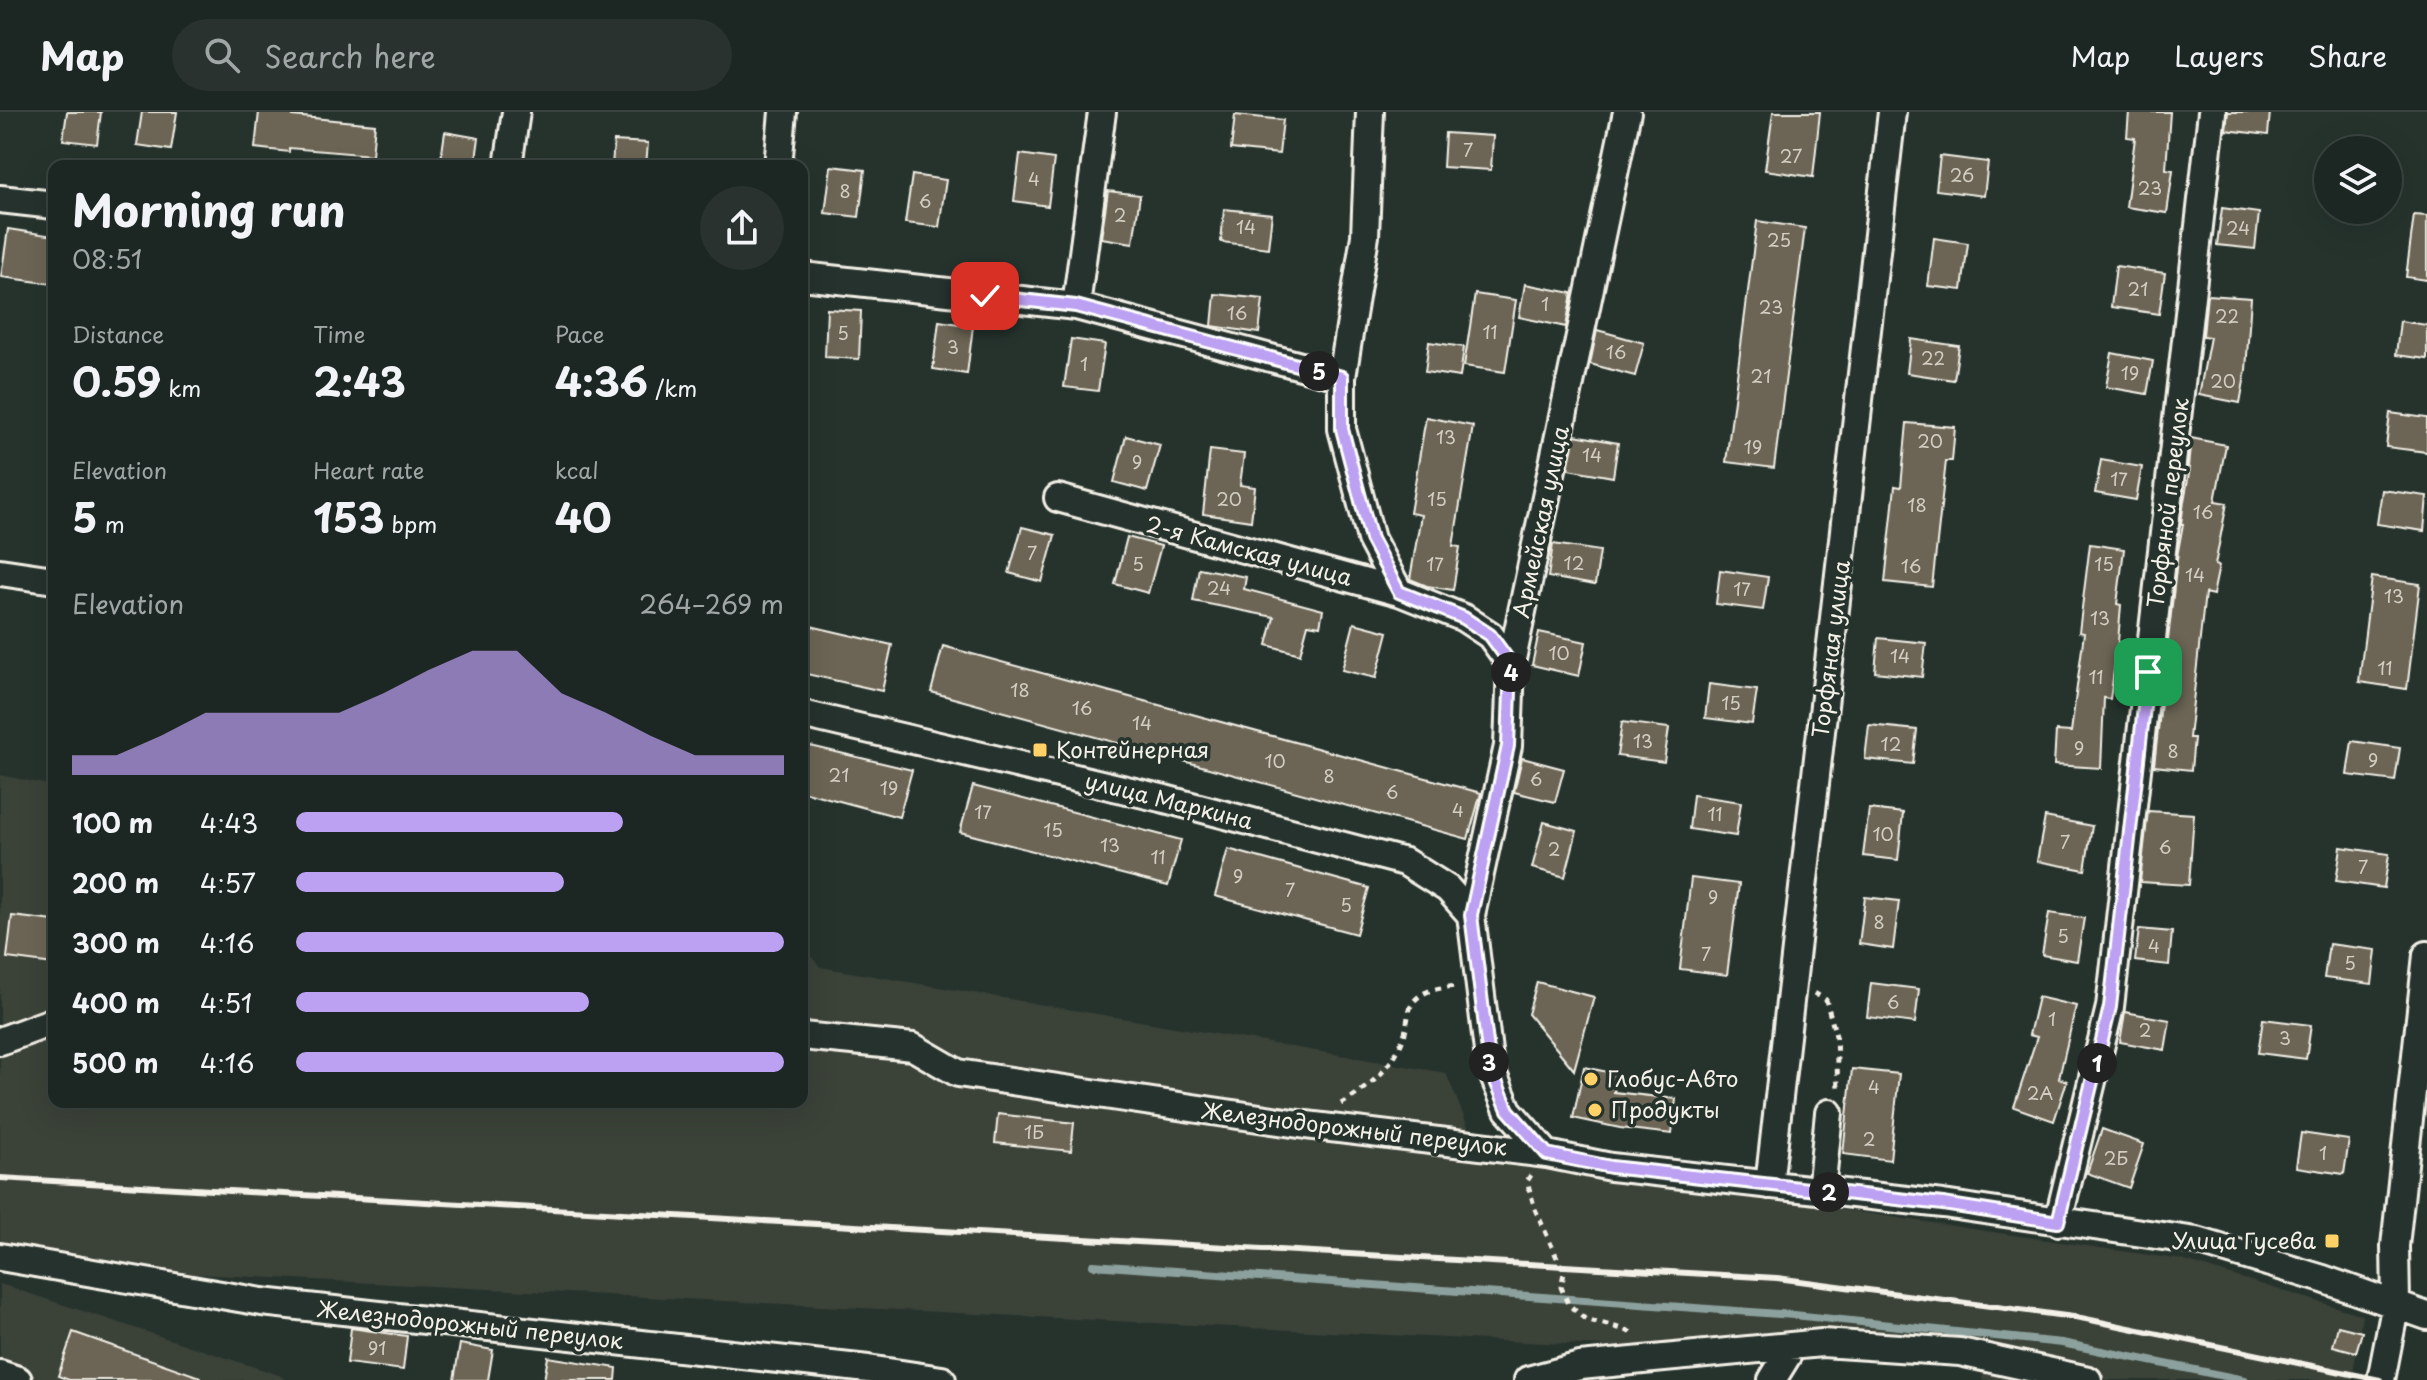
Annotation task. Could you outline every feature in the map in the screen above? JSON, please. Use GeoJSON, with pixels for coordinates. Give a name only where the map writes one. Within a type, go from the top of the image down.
{"type":"FeatureCollection","features":[{"type":"Feature","properties":{"kind":"street"},"geometry":{"type":"LineString","coordinates":[[509,160],[516,112]]}},
{"type":"Feature","properties":{"kind":"street"},"geometry":{"type":"LineString","coordinates":[[779,160],[783,112]]}},
{"type":"Feature","properties":{"kind":"street"},"geometry":{"type":"LineString","coordinates":[[1076,306],[1102,112]]}},
{"type":"Feature","properties":{"kind":"street"},"geometry":{"type":"LineString","coordinates":[[1370,112],[1365,236],[1342,377],[1342,429],[1371,539],[1399,592]]}},
{"type":"Feature","properties":{"kind":"street","name":"Армейская улица"},"geometry":{"type":"LineString","coordinates":[[1547,1154],[1508,1110],[1490,1067],[1471,915],[1508,746],[1511,664],[1627,112]]}},
{"type":"Feature","properties":{"kind":"street","name":"Торфяная улица"},"geometry":{"type":"LineString","coordinates":[[1769,1185],[1892,112]]}},
{"type":"Feature","properties":{"kind":"street","name":"Торфяной переулок"},"geometry":{"type":"LineString","coordinates":[[2058,1222],[2110,1007],[2212,112]]}},
{"type":"Feature","properties":{"kind":"street"},"geometry":{"type":"LineString","coordinates":[[0,199],[48,204]]}},
{"type":"Feature","properties":{"kind":"street"},"geometry":{"type":"LineString","coordinates":[[808,277],[1076,306],[1342,377]]}},
{"type":"Feature","properties":{"kind":"street","name":"2-я Камская улица"},"geometry":{"type":"LineString","coordinates":[[1058,498],[1399,592],[1464,618],[1490,635],[1511,664]]}},
{"type":"Feature","properties":{"kind":"street"},"geometry":{"type":"LineString","coordinates":[[0,572],[48,579]]}},
{"type":"Feature","properties":{"kind":"street","name":"улица Маркина"},"geometry":{"type":"LineString","coordinates":[[808,715],[1165,799],[1405,862],[1448,889],[1471,915]]}},
{"type":"Feature","properties":{"kind":"street"},"geometry":{"type":"LineString","coordinates":[[2381,1380],[2396,1303],[2395,1246],[2427,955]]}},
{"type":"Feature","properties":{"kind":"street"},"geometry":{"type":"LineString","coordinates":[[0,1041],[48,1023]]}},
{"type":"Feature","properties":{"kind":"street","name":"Железнодорожный переулок"},"geometry":{"type":"LineString","coordinates":[[808,1037],[913,1047],[958,1073],[1306,1125],[1547,1154],[1611,1167],[1943,1204],[2197,1241],[2396,1303],[2427,1316]]}},
{"type":"Feature","properties":{"kind":"street"},"geometry":{"type":"LineString","coordinates":[[1821,1191],[1829,1113]]}},
{"type":"Feature","properties":{"kind":"street","name":"Железнодорожный переулок"},"geometry":{"type":"LineString","coordinates":[[0,1257],[262,1302],[853,1367],[942,1380]]}},
{"type":"Feature","properties":{"kind":"street"},"geometry":{"type":"LineString","coordinates":[[1528,1380],[1580,1366],[1822,1343],[1960,1352],[2088,1380]]}},
{"type":"Feature","properties":{"kind":"street"},"geometry":{"type":"LineString","coordinates":[[1772,1380],[1793,1346]]}},
{"type":"Feature","properties":{"kind":"street"},"geometry":{"type":"LineString","coordinates":[[0,1374],[18,1380]]}},
{"type":"Feature","properties":{"kind":"path"},"geometry":{"type":"LineString","coordinates":[[1793,981],[1826,1000],[1836,1036],[1838,1095],[1829,1113]]}},
{"type":"Feature","properties":{"kind":"path"},"geometry":{"type":"LineString","coordinates":[[1306,1125],[1360,1093],[1385,1070],[1404,1036],[1412,1002],[1428,990],[1480,982]]}},
{"type":"Feature","properties":{"kind":"path"},"geometry":{"type":"LineString","coordinates":[[1547,1154],[1527,1181],[1535,1209],[1564,1273],[1561,1287],[1568,1304],[1585,1319],[1626,1330],[1669,1357]]}},
{"type":"Feature","properties":{"kind":"shaded area"},"geometry":{"type":"Polygon","coordinates":[[[0,775],[48,785],[48,1108],[808,1108],[808,952],[820,967],[1446,1073],[1480,1156],[2182,1260],[2362,1315],[2352,1380],[1982,1380],[1983,1369],[1857,1359],[0,1264],[0,775]]]}},
{"type":"Feature","properties":{"kind":"shaded area"},"geometry":{"type":"Polygon","coordinates":[[[0,1284],[279,1375],[286,1380],[0,1380],[0,1284]]]}},
{"type":"Feature","properties":{"kind":"building"},"geometry":{"type":"Polygon","coordinates":[[[67,112],[101,112],[97,144],[63,140],[67,112]]]}},
{"type":"Feature","properties":{"kind":"building"},"geometry":{"type":"Polygon","coordinates":[[[142,112],[177,112],[171,150],[137,145],[142,112]]]}},
{"type":"Feature","properties":{"kind":"building"},"geometry":{"type":"Polygon","coordinates":[[[259,112],[294,112],[293,116],[375,124],[372,155],[255,148],[259,112]]]}},
{"type":"Feature","properties":{"kind":"building"},"geometry":{"type":"Polygon","coordinates":[[[1773,112],[1820,112],[1813,177],[1765,170],[1773,112]]]}},
{"type":"Feature","properties":{"kind":"building"},"geometry":{"type":"Polygon","coordinates":[[[2129,112],[2170,112],[2166,169],[2173,170],[2167,213],[2126,207],[2135,138],[2127,137],[2129,112]]]}},
{"type":"Feature","properties":{"kind":"building"},"geometry":{"type":"Polygon","coordinates":[[[2228,112],[2270,112],[2268,135],[2226,130],[2228,112]]]}},
{"type":"Feature","properties":{"kind":"building"},"geometry":{"type":"Polygon","coordinates":[[[1235,115],[1283,120],[1279,154],[1231,149],[1235,115]]]}},
{"type":"Feature","properties":{"kind":"building"},"geometry":{"type":"Polygon","coordinates":[[[445,132],[479,138],[476,160],[441,160],[445,132]]]}},
{"type":"Feature","properties":{"kind":"building"},"geometry":{"type":"Polygon","coordinates":[[[1445,133],[1493,136],[1491,170],[1443,167],[1445,133]]]}},
{"type":"Feature","properties":{"kind":"building"},"geometry":{"type":"Polygon","coordinates":[[[614,141],[648,143],[647,160],[612,160],[614,141]]]}},
{"type":"Feature","properties":{"kind":"building"},"geometry":{"type":"Polygon","coordinates":[[[1020,154],[1054,159],[1048,206],[1014,201],[1020,154]]]}},
{"type":"Feature","properties":{"kind":"building"},"geometry":{"type":"Polygon","coordinates":[[[1940,156],[1988,162],[1984,196],[1936,190],[1940,156]]]}},
{"type":"Feature","properties":{"kind":"building"},"geometry":{"type":"Polygon","coordinates":[[[831,166],[865,170],[859,217],[825,213],[831,166]]]}},
{"type":"Feature","properties":{"kind":"building"},"geometry":{"type":"Polygon","coordinates":[[[912,175],[946,180],[939,227],[905,223],[912,175]]]}},
{"type":"Feature","properties":{"kind":"building"},"geometry":{"type":"Polygon","coordinates":[[[1108,191],[1140,195],[1133,243],[1101,238],[1108,191]]]}},
{"type":"Feature","properties":{"kind":"building"},"geometry":{"type":"Polygon","coordinates":[[[2222,208],[2259,213],[2255,249],[2217,245],[2222,208]]]}},
{"type":"Feature","properties":{"kind":"building"},"geometry":{"type":"Polygon","coordinates":[[[1224,209],[1272,214],[1268,248],[1221,242],[1224,209]]]}},
{"type":"Feature","properties":{"kind":"building"},"geometry":{"type":"Polygon","coordinates":[[[2414,215],[2427,216],[2427,280],[2406,277],[2414,215]]]}},
{"type":"Feature","properties":{"kind":"building"},"geometry":{"type":"Polygon","coordinates":[[[1757,221],[1805,228],[1774,468],[1726,462],[1757,221]]]}},
{"type":"Feature","properties":{"kind":"building"},"geometry":{"type":"Polygon","coordinates":[[[8,229],[48,235],[48,283],[1,277],[8,229]]]}},
{"type":"Feature","properties":{"kind":"building"},"geometry":{"type":"Polygon","coordinates":[[[1934,238],[1968,243],[1962,290],[1928,286],[1934,238]]]}},
{"type":"Feature","properties":{"kind":"building"},"geometry":{"type":"Polygon","coordinates":[[[2116,266],[2165,273],[2159,314],[2111,307],[2116,266]]]}},
{"type":"Feature","properties":{"kind":"building"},"geometry":{"type":"Polygon","coordinates":[[[1525,284],[1572,293],[1566,327],[1519,317],[1525,284]]]}},
{"type":"Feature","properties":{"kind":"building"},"geometry":{"type":"Polygon","coordinates":[[[1215,294],[1263,299],[1259,333],[1212,326],[1215,294]]]}},
{"type":"Feature","properties":{"kind":"building"},"geometry":{"type":"Polygon","coordinates":[[[1475,294],[1516,300],[1505,372],[1464,366],[1475,294]]]}},
{"type":"Feature","properties":{"kind":"building"},"geometry":{"type":"Polygon","coordinates":[[[2207,295],[2251,298],[2246,370],[2240,403],[2199,395],[2210,337],[2203,336],[2207,295]]]}},
{"type":"Feature","properties":{"kind":"building"},"geometry":{"type":"Polygon","coordinates":[[[827,309],[861,311],[859,359],[825,357],[827,309]]]}},
{"type":"Feature","properties":{"kind":"building"},"geometry":{"type":"Polygon","coordinates":[[[939,321],[973,326],[967,374],[933,369],[939,321]]]}},
{"type":"Feature","properties":{"kind":"building"},"geometry":{"type":"Polygon","coordinates":[[[2400,321],[2427,325],[2427,359],[2396,355],[2400,321]]]}},
{"type":"Feature","properties":{"kind":"building"},"geometry":{"type":"Polygon","coordinates":[[[1597,330],[1644,343],[1635,376],[1590,364],[1597,330]]]}},
{"type":"Feature","properties":{"kind":"building"},"geometry":{"type":"Polygon","coordinates":[[[1071,339],[1105,344],[1098,391],[1064,387],[1071,339]]]}},
{"type":"Feature","properties":{"kind":"building"},"geometry":{"type":"Polygon","coordinates":[[[1911,339],[1959,346],[1954,380],[1907,373],[1911,339]]]}},
{"type":"Feature","properties":{"kind":"building"},"geometry":{"type":"Polygon","coordinates":[[[1429,342],[1464,347],[1460,377],[1425,372],[1429,342]]]}},
{"type":"Feature","properties":{"kind":"building"},"geometry":{"type":"Polygon","coordinates":[[[2112,353],[2153,361],[2147,394],[2106,387],[2112,353]]]}},
{"type":"Feature","properties":{"kind":"building"},"geometry":{"type":"Polygon","coordinates":[[[2390,413],[2427,418],[2427,452],[2386,447],[2390,413]]]}},
{"type":"Feature","properties":{"kind":"building"},"geometry":{"type":"Polygon","coordinates":[[[1426,417],[1473,426],[1453,546],[1460,547],[1453,590],[1427,586],[1410,579],[1421,515],[1410,513],[1426,417]]]}},
{"type":"Feature","properties":{"kind":"building"},"geometry":{"type":"Polygon","coordinates":[[[1907,423],[1955,427],[1952,461],[1946,461],[1932,587],[1885,582],[1895,486],[1901,487],[1907,423]]]}},
{"type":"Feature","properties":{"kind":"building"},"geometry":{"type":"Polygon","coordinates":[[[1575,435],[1618,443],[1613,477],[1568,469],[1575,435]]]}},
{"type":"Feature","properties":{"kind":"building"},"geometry":{"type":"Polygon","coordinates":[[[1126,436],[1160,445],[1147,491],[1114,482],[1126,436]]]}},
{"type":"Feature","properties":{"kind":"building"},"geometry":{"type":"Polygon","coordinates":[[[2191,438],[2226,445],[2215,501],[2227,503],[2215,565],[2219,566],[2213,595],[2205,593],[2189,738],[2194,738],[2191,770],[2154,766],[2191,438]]]}},
{"type":"Feature","properties":{"kind":"building"},"geometry":{"type":"Polygon","coordinates":[[[1210,450],[1244,454],[1240,485],[1255,487],[1251,521],[1203,514],[1210,450]]]}},
{"type":"Feature","properties":{"kind":"building"},"geometry":{"type":"Polygon","coordinates":[[[2101,460],[2142,467],[2136,500],[2095,493],[2101,460]]]}},
{"type":"Feature","properties":{"kind":"building"},"geometry":{"type":"Polygon","coordinates":[[[2382,490],[2427,496],[2424,531],[2377,524],[2382,490]]]}},
{"type":"Feature","properties":{"kind":"building"},"geometry":{"type":"Polygon","coordinates":[[[1022,527],[1055,535],[1042,582],[1009,573],[1022,527]]]}},
{"type":"Feature","properties":{"kind":"building"},"geometry":{"type":"Polygon","coordinates":[[[1127,537],[1161,546],[1148,593],[1115,584],[1127,537]]]}},
{"type":"Feature","properties":{"kind":"building"},"geometry":{"type":"Polygon","coordinates":[[[1553,544],[1600,551],[1595,585],[1548,577],[1553,544]]]}},
{"type":"Feature","properties":{"kind":"building"},"geometry":{"type":"Polygon","coordinates":[[[2090,544],[2124,549],[2117,604],[2121,605],[2118,642],[2110,699],[2104,698],[2101,768],[2054,765],[2056,731],[2071,732],[2084,633],[2079,632],[2090,544]]]}},
{"type":"Feature","properties":{"kind":"building"},"geometry":{"type":"Polygon","coordinates":[[[1199,568],[1246,577],[1244,589],[1323,610],[1320,626],[1308,624],[1300,654],[1267,645],[1274,617],[1193,601],[1199,568]]]}},
{"type":"Feature","properties":{"kind":"building"},"geometry":{"type":"Polygon","coordinates":[[[1720,570],[1768,577],[1763,610],[1716,604],[1720,570]]]}},
{"type":"Feature","properties":{"kind":"building"},"geometry":{"type":"Polygon","coordinates":[[[2372,577],[2420,584],[2407,689],[2359,682],[2372,577]]]}},
{"type":"Feature","properties":{"kind":"building"},"geometry":{"type":"Polygon","coordinates":[[[1354,623],[1388,632],[1376,678],[1342,670],[1354,623]]]}},
{"type":"Feature","properties":{"kind":"building"},"geometry":{"type":"Polygon","coordinates":[[[808,625],[892,645],[882,691],[808,674],[808,625]]]}},
{"type":"Feature","properties":{"kind":"building"},"geometry":{"type":"Polygon","coordinates":[[[1539,632],[1586,642],[1579,676],[1532,665],[1539,632]]]}},
{"type":"Feature","properties":{"kind":"building"},"geometry":{"type":"Polygon","coordinates":[[[1878,638],[1926,643],[1922,677],[1875,672],[1878,638]]]}},
{"type":"Feature","properties":{"kind":"building"},"geometry":{"type":"Polygon","coordinates":[[[943,646],[1481,793],[1468,839],[931,692],[943,646]]]}},
{"type":"Feature","properties":{"kind":"building"},"geometry":{"type":"Polygon","coordinates":[[[1709,684],[1757,690],[1752,724],[1705,718],[1709,684]]]}},
{"type":"Feature","properties":{"kind":"building"},"geometry":{"type":"Polygon","coordinates":[[[1622,722],[1669,728],[1664,762],[1617,756],[1622,722]]]}},
{"type":"Feature","properties":{"kind":"building"},"geometry":{"type":"Polygon","coordinates":[[[1869,725],[1917,730],[1913,764],[1865,759],[1869,725]]]}},
{"type":"Feature","properties":{"kind":"building"},"geometry":{"type":"Polygon","coordinates":[[[2352,741],[2400,748],[2395,781],[2347,775],[2352,741]]]}},
{"type":"Feature","properties":{"kind":"building"},"geometry":{"type":"Polygon","coordinates":[[[808,745],[912,770],[899,817],[808,793],[808,745]]]}},
{"type":"Feature","properties":{"kind":"building"},"geometry":{"type":"Polygon","coordinates":[[[1522,758],[1564,769],[1555,802],[1514,792],[1522,758]]]}},
{"type":"Feature","properties":{"kind":"building"},"geometry":{"type":"Polygon","coordinates":[[[973,786],[1181,840],[1168,886],[960,832],[973,786]]]}},
{"type":"Feature","properties":{"kind":"building"},"geometry":{"type":"Polygon","coordinates":[[[1693,795],[1741,802],[1736,836],[1689,829],[1693,795]]]}},
{"type":"Feature","properties":{"kind":"building"},"geometry":{"type":"Polygon","coordinates":[[[1869,809],[1903,813],[1898,860],[1863,856],[1869,809]]]}},
{"type":"Feature","properties":{"kind":"building"},"geometry":{"type":"Polygon","coordinates":[[[2148,811],[2194,814],[2189,885],[2140,882],[2148,811]]]}},
{"type":"Feature","properties":{"kind":"building"},"geometry":{"type":"Polygon","coordinates":[[[2045,817],[2092,826],[2085,870],[2037,861],[2045,817]]]}},
{"type":"Feature","properties":{"kind":"building"},"geometry":{"type":"Polygon","coordinates":[[[1544,822],[1577,831],[1565,877],[1532,868],[1544,822]]]}},
{"type":"Feature","properties":{"kind":"building"},"geometry":{"type":"Polygon","coordinates":[[[2341,847],[2389,854],[2384,888],[2336,881],[2341,847]]]}},
{"type":"Feature","properties":{"kind":"building"},"geometry":{"type":"Polygon","coordinates":[[[1228,849],[1369,888],[1356,934],[1215,896],[1228,849]]]}},
{"type":"Feature","properties":{"kind":"building"},"geometry":{"type":"Polygon","coordinates":[[[1691,878],[1739,884],[1727,975],[1680,969],[1691,878]]]}},
{"type":"Feature","properties":{"kind":"building"},"geometry":{"type":"Polygon","coordinates":[[[1865,897],[1899,901],[1893,949],[1859,944],[1865,897]]]}},
{"type":"Feature","properties":{"kind":"building"},"geometry":{"type":"Polygon","coordinates":[[[2049,913],[2084,918],[2077,961],[2042,955],[2049,913]]]}},
{"type":"Feature","properties":{"kind":"building"},"geometry":{"type":"Polygon","coordinates":[[[12,916],[48,920],[48,963],[7,958],[12,916]]]}},
{"type":"Feature","properties":{"kind":"building"},"geometry":{"type":"Polygon","coordinates":[[[2139,929],[2172,932],[2169,965],[2135,961],[2139,929]]]}},
{"type":"Feature","properties":{"kind":"building"},"geometry":{"type":"Polygon","coordinates":[[[2329,944],[2376,950],[2372,984],[2324,978],[2329,944]]]}},
{"type":"Feature","properties":{"kind":"building"},"geometry":{"type":"Polygon","coordinates":[[[1537,982],[1594,997],[1574,1070],[1528,1014],[1537,982]]]}},
{"type":"Feature","properties":{"kind":"building"},"geometry":{"type":"Polygon","coordinates":[[[1871,983],[1919,989],[1915,1023],[1867,1017],[1871,983]]]}},
{"type":"Feature","properties":{"kind":"building"},"geometry":{"type":"Polygon","coordinates":[[[2038,997],[2076,1006],[2059,1078],[2067,1081],[2054,1121],[2014,1107],[2037,1037],[2029,1035],[2038,997]]]}},
{"type":"Feature","properties":{"kind":"building"},"geometry":{"type":"Polygon","coordinates":[[[2125,1012],[2170,1020],[2165,1050],[2120,1042],[2125,1012]]]}},
{"type":"Feature","properties":{"kind":"building"},"geometry":{"type":"Polygon","coordinates":[[[2263,1019],[2311,1025],[2306,1059],[2258,1053],[2263,1019]]]}},
{"type":"Feature","properties":{"kind":"building"},"geometry":{"type":"Polygon","coordinates":[[[1584,1067],[1617,1074],[1614,1092],[1676,1099],[1672,1134],[1573,1118],[1584,1067]]]}},
{"type":"Feature","properties":{"kind":"building"},"geometry":{"type":"Polygon","coordinates":[[[1852,1069],[1899,1074],[1890,1160],[1843,1154],[1852,1069]]]}},
{"type":"Feature","properties":{"kind":"building"},"geometry":{"type":"Polygon","coordinates":[[[998,1114],[1074,1123],[1071,1151],[995,1143],[998,1114]]]}},
{"type":"Feature","properties":{"kind":"building"},"geometry":{"type":"Polygon","coordinates":[[[2102,1129],[2144,1144],[2129,1188],[2087,1173],[2102,1129]]]}},
{"type":"Feature","properties":{"kind":"building"},"geometry":{"type":"Polygon","coordinates":[[[2301,1133],[2349,1140],[2344,1174],[2296,1167],[2301,1133]]]}},
{"type":"Feature","properties":{"kind":"building"},"geometry":{"type":"Polygon","coordinates":[[[2338,1326],[2362,1332],[2356,1352],[2333,1346],[2338,1326]]]}},
{"type":"Feature","properties":{"kind":"building"},"geometry":{"type":"Polygon","coordinates":[[[351,1328],[407,1336],[403,1370],[347,1363],[351,1328]]]}},
{"type":"Feature","properties":{"kind":"building"},"geometry":{"type":"Polygon","coordinates":[[[73,1332],[200,1377],[199,1380],[69,1380],[58,1376],[73,1332]]]}},
{"type":"Feature","properties":{"kind":"building"},"geometry":{"type":"Polygon","coordinates":[[[460,1344],[493,1350],[488,1380],[454,1380],[460,1344]]]}},
{"type":"Feature","properties":{"kind":"building"},"geometry":{"type":"Polygon","coordinates":[[[548,1357],[617,1368],[616,1380],[544,1380],[548,1357]]]}},
{"type":"Feature","properties":{"kind":"waterway"},"geometry":{"type":"LineString","coordinates":[[1093,1265],[1794,1315],[2062,1343],[2244,1380]]}},
{"type":"Feature","properties":{"kind":"railway"},"geometry":{"type":"LineString","coordinates":[[0,1178],[1777,1278],[2081,1318],[2380,1380]]}},
{"type":"Feature","properties":{"kind":"place","name":"Контейнерная"},"geometry":{"type":"Point","coordinates":[1040,750]}},
{"type":"Feature","properties":{"kind":"place","name":"Глобус-Авто"},"geometry":{"type":"Point","coordinates":[1591,1079]}},
{"type":"Feature","properties":{"kind":"place","name":"Продукты"},"geometry":{"type":"Point","coordinates":[1595,1110]}},
{"type":"Feature","properties":{"kind":"place","name":"Улица Гусева"},"geometry":{"type":"Point","coordinates":[2332,1241]}},
{"type":"Feature","properties":{"kind":"route"},"geometry":{"type":"LineString","coordinates":[[985,296],[1076,306],[1342,377],[1342,429],[1371,539],[1399,592],[1464,618],[1490,635],[1511,664],[1508,746],[1471,915],[1490,1067],[1508,1110],[1547,1154],[1611,1167],[1943,1204],[2058,1222],[2110,1007],[2148,672]]}}]}
